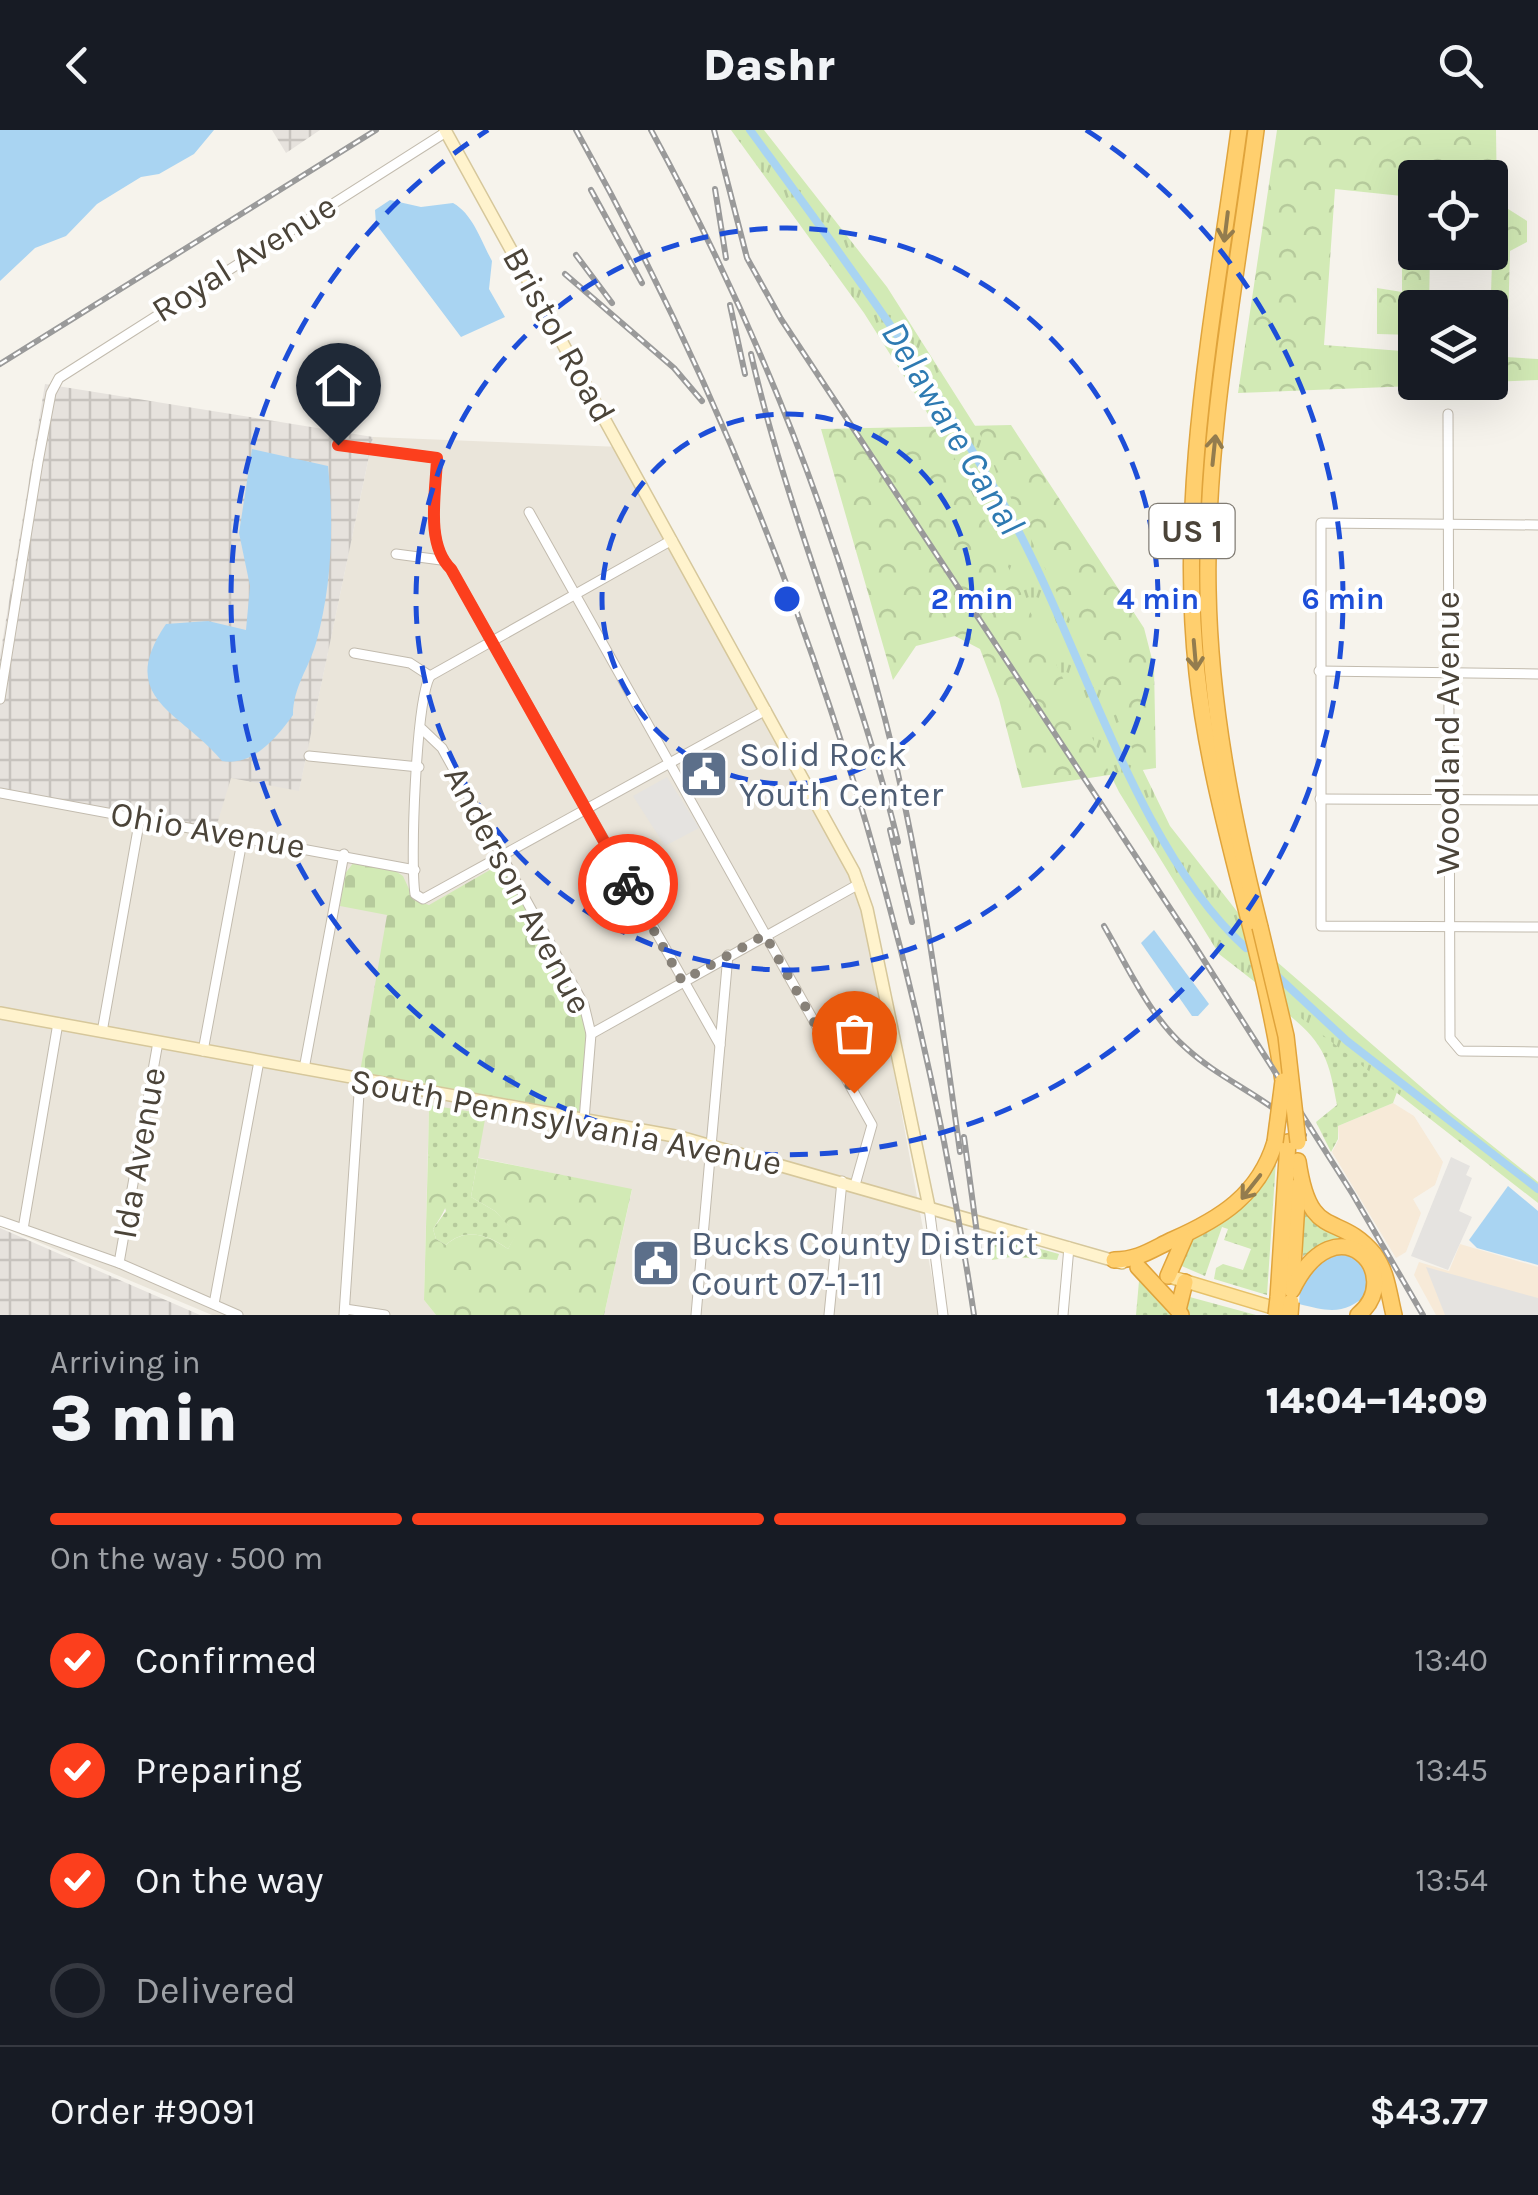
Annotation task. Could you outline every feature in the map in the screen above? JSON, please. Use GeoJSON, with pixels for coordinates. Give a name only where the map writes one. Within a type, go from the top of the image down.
{"type":"FeatureCollection","features":[{"type":"Feature","properties":{"kind":"highway","name":"US 1"},"geometry":{"type":"LineString","coordinates":[[1239,130],[1198,444],[1192,586],[1196,671],[1208,756],[1288,1047],[1287,1306]]}},
{"type":"Feature","properties":{"kind":"highway","name":"US 1"},"geometry":{"type":"LineString","coordinates":[[1256,130],[1212,474],[1208,586],[1222,753],[1283,1080],[1287,1142],[1298,1160],[1287,1306]]}},
{"type":"Feature","properties":{"kind":"highway"},"geometry":{"type":"LineString","coordinates":[[1114,1260],[1143,1256],[1188,1234],[1248,1194],[1287,1142]]}},
{"type":"Feature","properties":{"kind":"highway"},"geometry":{"type":"LineString","coordinates":[[1298,1160],[1303,1191],[1315,1213],[1376,1257],[1394,1315]]}},
{"type":"Feature","properties":{"kind":"highway"},"geometry":{"type":"LineString","coordinates":[[1168,1276],[1176,1249],[1188,1234]]}},
{"type":"Feature","properties":{"kind":"highway"},"geometry":{"type":"LineString","coordinates":[[1287,1306],[1318,1253],[1338,1246],[1364,1256],[1375,1276],[1373,1298],[1358,1315]]}},
{"type":"Feature","properties":{"kind":"highway"},"geometry":{"type":"LineString","coordinates":[[1138,1268],[1180,1312]]}},
{"type":"Feature","properties":{"kind":"highway"},"geometry":{"type":"LineString","coordinates":[[1180,1312],[1185,1282]]}},
{"type":"Feature","properties":{"kind":"main road","name":"Bristol Road"},"geometry":{"type":"LineString","coordinates":[[446,131],[859,884],[929,1207]]}},
{"type":"Feature","properties":{"kind":"main road","name":"South Pennsylvania Avenue"},"geometry":{"type":"LineString","coordinates":[[0,1012],[713,1146],[1185,1282],[1287,1306]]}},
{"type":"Feature","properties":{"kind":"street","name":"Royal Avenue"},"geometry":{"type":"LineString","coordinates":[[0,700],[51,393],[65,370],[446,131]]}},
{"type":"Feature","properties":{"kind":"street","name":"Woodland Avenue"},"geometry":{"type":"LineString","coordinates":[[1448,414],[1450,1038],[1458,1050],[1538,1052]]}},
{"type":"Feature","properties":{"kind":"street"},"geometry":{"type":"LineString","coordinates":[[338,445],[437,459],[436,536],[441,560]]}},
{"type":"Feature","properties":{"kind":"street"},"geometry":{"type":"LineString","coordinates":[[529,512],[872,1125],[849,1183],[828,1315]]}},
{"type":"Feature","properties":{"kind":"street"},"geometry":{"type":"LineString","coordinates":[[1538,525],[1324,523],[1320,671],[1320,926],[1538,927]]}},
{"type":"Feature","properties":{"kind":"street"},"geometry":{"type":"LineString","coordinates":[[430,676],[672,540]]}},
{"type":"Feature","properties":{"kind":"street"},"geometry":{"type":"LineString","coordinates":[[396,554],[441,560],[451,569],[720,1045]]}},
{"type":"Feature","properties":{"kind":"street"},"geometry":{"type":"LineString","coordinates":[[354,652],[410,663],[430,676]]}},
{"type":"Feature","properties":{"kind":"street"},"geometry":{"type":"LineString","coordinates":[[1320,671],[1538,674]]}},
{"type":"Feature","properties":{"kind":"street"},"geometry":{"type":"LineString","coordinates":[[430,676],[422,729],[414,870],[416,894],[428,899],[766,710]]}},
{"type":"Feature","properties":{"kind":"street","name":"Anderson Avenue"},"geometry":{"type":"LineString","coordinates":[[422,729],[442,748],[584,1005],[591,1034],[584,1120]]}},
{"type":"Feature","properties":{"kind":"street"},"geometry":{"type":"LineString","coordinates":[[310,756],[419,767]]}},
{"type":"Feature","properties":{"kind":"street","name":"Ohio Avenue"},"geometry":{"type":"LineString","coordinates":[[0,794],[344,854],[414,870]]}},
{"type":"Feature","properties":{"kind":"street"},"geometry":{"type":"LineString","coordinates":[[1320,798],[1538,800]]}},
{"type":"Feature","properties":{"kind":"street"},"geometry":{"type":"LineString","coordinates":[[102,1032],[140,818]]}},
{"type":"Feature","properties":{"kind":"street"},"geometry":{"type":"LineString","coordinates":[[203,1051],[243,836]]}},
{"type":"Feature","properties":{"kind":"street"},"geometry":{"type":"LineString","coordinates":[[304,1069],[344,854]]}},
{"type":"Feature","properties":{"kind":"street"},"geometry":{"type":"LineString","coordinates":[[591,1034],[859,884]]}},
{"type":"Feature","properties":{"kind":"street"},"geometry":{"type":"LineString","coordinates":[[696,1315],[728,955]]}},
{"type":"Feature","properties":{"kind":"street"},"geometry":{"type":"LineString","coordinates":[[23,1229],[58,1024]]}},
{"type":"Feature","properties":{"kind":"street","name":"Ida Avenue"},"geometry":{"type":"LineString","coordinates":[[120,1264],[158,1042]]}},
{"type":"Feature","properties":{"kind":"street"},"geometry":{"type":"LineString","coordinates":[[214,1304],[259,1061]]}},
{"type":"Feature","properties":{"kind":"street"},"geometry":{"type":"LineString","coordinates":[[360,1080],[344,1312],[385,1315]]}},
{"type":"Feature","properties":{"kind":"street"},"geometry":{"type":"LineString","coordinates":[[929,1207],[943,1315]]}},
{"type":"Feature","properties":{"kind":"street"},"geometry":{"type":"LineString","coordinates":[[0,1221],[120,1264],[238,1315]]}},
{"type":"Feature","properties":{"kind":"street"},"geometry":{"type":"LineString","coordinates":[[1063,1315],[1069,1247]]}},
{"type":"Feature","properties":{"kind":"shaded area"},"geometry":{"type":"Polygon","coordinates":[[[272,130],[320,130],[286,153],[272,130]]]}},
{"type":"Feature","properties":{"kind":"shaded area"},"geometry":{"type":"Polygon","coordinates":[[[45,384],[373,437],[299,791],[231,778],[215,831],[0,793],[0,656],[45,384]]]}},
{"type":"Feature","properties":{"kind":"shaded area"},"geometry":{"type":"Polygon","coordinates":[[[373,437],[621,447],[859,884],[939,1315],[604,1315],[632,1190],[476,1157],[429,1106],[424,1300],[436,1315],[212,1315],[0,1226],[0,793],[215,831],[230,777],[299,790],[373,437]]]}},
{"type":"Feature","properties":{"kind":"shaded area"},"geometry":{"type":"Polygon","coordinates":[[[667,777],[699,828],[665,846],[633,796],[667,777]]]}},
{"type":"Feature","properties":{"kind":"shaded area"},"geometry":{"type":"Polygon","coordinates":[[[1393,1103],[1414,1116],[1443,1162],[1435,1185],[1413,1199],[1421,1213],[1406,1252],[1396,1258],[1332,1152],[1339,1139],[1338,1126],[1393,1103]]]}},
{"type":"Feature","properties":{"kind":"shaded area"},"geometry":{"type":"Polygon","coordinates":[[[1451,1157],[1470,1166],[1466,1175],[1472,1178],[1459,1211],[1472,1217],[1448,1270],[1411,1256],[1451,1157]]]}},
{"type":"Feature","properties":{"kind":"shaded area"},"geometry":{"type":"Polygon","coordinates":[[[0,1228],[200,1315],[0,1315],[0,1228]]]}},
{"type":"Feature","properties":{"kind":"shaded area"},"geometry":{"type":"Polygon","coordinates":[[[1460,1244],[1538,1267],[1538,1315],[1436,1315],[1414,1275],[1419,1262],[1449,1271],[1460,1244]]]}},
{"type":"Feature","properties":{"kind":"shaded area"},"geometry":{"type":"Polygon","coordinates":[[[1426,1267],[1538,1298],[1538,1315],[1445,1315],[1426,1267]]]}},
{"type":"Feature","properties":{"kind":"green space"},"geometry":{"type":"Polygon","coordinates":[[[731,130],[764,130],[887,287],[979,432],[1170,826],[1276,961],[1450,1112],[1538,1182],[1538,1203],[1219,954],[1119,792],[950,449],[864,313],[731,130]]]}},
{"type":"Feature","properties":{"kind":"green space"},"geometry":{"type":"Polygon","coordinates":[[[1277,130],[1496,130],[1496,160],[1398,160],[1398,196],[1335,189],[1324,345],[1398,351],[1398,387],[1238,393],[1277,130]]]}},
{"type":"Feature","properties":{"kind":"green space"},"geometry":{"type":"Polygon","coordinates":[[[1508,209],[1527,221],[1527,242],[1510,251],[1508,325],[1508,290],[1491,290],[1492,270],[1508,270],[1508,209]]]}},
{"type":"Feature","properties":{"kind":"green space"},"geometry":{"type":"Polygon","coordinates":[[[1402,270],[1430,270],[1429,290],[1402,290],[1402,270]]]}},
{"type":"Feature","properties":{"kind":"green space"},"geometry":{"type":"Polygon","coordinates":[[[1377,288],[1398,291],[1398,335],[1377,334],[1377,288]]]}},
{"type":"Feature","properties":{"kind":"green space"},"geometry":{"type":"Polygon","coordinates":[[[1508,357],[1538,359],[1538,380],[1508,381],[1508,357]]]}},
{"type":"Feature","properties":{"kind":"green space"},"geometry":{"type":"Polygon","coordinates":[[[1011,425],[1144,628],[1154,667],[1156,768],[1022,788],[999,699],[980,649],[955,636],[916,646],[893,680],[821,429],[1011,425]]]}},
{"type":"Feature","properties":{"kind":"green space"},"geometry":{"type":"Polygon","coordinates":[[[354,862],[394,870],[403,876],[414,900],[429,905],[495,867],[504,869],[585,1018],[587,1038],[579,1114],[360,1072],[387,915],[340,906],[344,875],[354,862]]]}},
{"type":"Feature","properties":{"kind":"green space"},"geometry":{"type":"Polygon","coordinates":[[[1287,1005],[1400,1084],[1393,1103],[1338,1126],[1338,1139],[1331,1152],[1316,1122],[1337,1105],[1328,1065],[1311,1035],[1289,1015],[1287,1005]]]}},
{"type":"Feature","properties":{"kind":"green space"},"geometry":{"type":"Polygon","coordinates":[[[429,1105],[486,1114],[471,1197],[495,1211],[517,1234],[508,1249],[477,1235],[461,1236],[446,1245],[436,1239],[433,1229],[446,1211],[428,1154],[429,1105]]]}},
{"type":"Feature","properties":{"kind":"green space"},"geometry":{"type":"Polygon","coordinates":[[[428,1154],[434,1168],[447,1166],[448,1199],[433,1229],[436,1239],[446,1245],[461,1236],[477,1235],[508,1249],[516,1234],[495,1211],[471,1197],[478,1158],[632,1189],[604,1315],[436,1315],[424,1300],[428,1154]]]}},
{"type":"Feature","properties":{"kind":"green space"},"geometry":{"type":"Polygon","coordinates":[[[1276,1160],[1267,1295],[1214,1279],[1216,1268],[1223,1264],[1243,1270],[1251,1249],[1224,1240],[1228,1229],[1222,1227],[1205,1276],[1177,1264],[1186,1243],[1250,1202],[1276,1160]]]}},
{"type":"Feature","properties":{"kind":"green space"},"geometry":{"type":"Polygon","coordinates":[[[1303,1203],[1318,1224],[1354,1245],[1324,1244],[1303,1256],[1303,1203]]]}},
{"type":"Feature","properties":{"kind":"green space"},"geometry":{"type":"Polygon","coordinates":[[[991,1235],[1059,1254],[1057,1260],[992,1260],[991,1235]]]}},
{"type":"Feature","properties":{"kind":"green space"},"geometry":{"type":"Polygon","coordinates":[[[1139,1281],[1173,1315],[1136,1315],[1139,1281]]]}},
{"type":"Feature","properties":{"kind":"green space"},"geometry":{"type":"Polygon","coordinates":[[[1186,1296],[1256,1315],[1187,1315],[1186,1296]]]}},
{"type":"Feature","properties":{"kind":"water"},"geometry":{"type":"Polygon","coordinates":[[[0,130],[214,130],[194,154],[159,174],[141,177],[97,204],[66,236],[35,248],[0,281],[0,130]]]}},
{"type":"Feature","properties":{"kind":"water"},"geometry":{"type":"Polygon","coordinates":[[[390,200],[421,207],[453,203],[466,214],[492,261],[489,289],[505,317],[461,337],[376,224],[375,210],[390,200]]]}},
{"type":"Feature","properties":{"kind":"water"},"geometry":{"type":"Polygon","coordinates":[[[252,449],[328,466],[331,532],[321,621],[298,687],[293,715],[272,741],[254,755],[233,762],[222,761],[160,702],[150,687],[147,670],[152,649],[166,624],[208,621],[246,630],[250,586],[239,533],[252,449]]]}},
{"type":"Feature","properties":{"kind":"water"},"geometry":{"type":"Polygon","coordinates":[[[1154,930],[1209,1004],[1198,1016],[1192,1016],[1141,943],[1154,930]]]}},
{"type":"Feature","properties":{"kind":"water"},"geometry":{"type":"Polygon","coordinates":[[[1508,1186],[1538,1211],[1538,1265],[1477,1248],[1469,1240],[1508,1186]]]}},
{"type":"Feature","properties":{"kind":"water"},"geometry":{"type":"Polygon","coordinates":[[[1350,1252],[1367,1269],[1369,1292],[1353,1305],[1337,1310],[1299,1304],[1300,1287],[1320,1256],[1350,1252]]]}},
{"type":"Feature","properties":{"kind":"waterway","name":"Delaware Canal"},"geometry":{"type":"LineString","coordinates":[[750,130],[887,320],[983,468],[1038,571],[1142,803],[1207,906],[1246,948]]}},
{"type":"Feature","properties":{"kind":"waterway","name":"Delaware Canal"},"geometry":{"type":"LineString","coordinates":[[1276,975],[1347,1041],[1538,1189]]}},
{"type":"Feature","properties":{"kind":"railway"},"geometry":{"type":"LineString","coordinates":[[0,364],[376,130]]}},
{"type":"Feature","properties":{"kind":"railway"},"geometry":{"type":"LineString","coordinates":[[576,130],[650,269],[716,412],[776,557],[829,704],[875,854],[915,1006],[948,1160],[974,1315]]}},
{"type":"Feature","properties":{"kind":"railway"},"geometry":{"type":"LineString","coordinates":[[651,130],[756,344],[815,491],[864,642],[898,772],[919,880],[960,1152]]}},
{"type":"Feature","properties":{"kind":"railway"},"geometry":{"type":"LineString","coordinates":[[714,130],[747,258],[781,319],[1193,943],[1352,1193],[1423,1315]]}},
{"type":"Feature","properties":{"kind":"railway"},"geometry":{"type":"LineString","coordinates":[[715,189],[726,258]]}},
{"type":"Feature","properties":{"kind":"railway"},"geometry":{"type":"LineString","coordinates":[[591,190],[642,283]]}},
{"type":"Feature","properties":{"kind":"railway"},"geometry":{"type":"LineString","coordinates":[[576,255],[612,303]]}},
{"type":"Feature","properties":{"kind":"railway"},"geometry":{"type":"LineString","coordinates":[[565,274],[674,368],[702,401]]}},
{"type":"Feature","properties":{"kind":"railway"},"geometry":{"type":"LineString","coordinates":[[730,305],[745,374]]}},
{"type":"Feature","properties":{"kind":"railway"},"geometry":{"type":"LineString","coordinates":[[751,354],[784,477],[864,719],[898,842]]}},
{"type":"Feature","properties":{"kind":"railway"},"geometry":{"type":"LineString","coordinates":[[890,830],[912,922]]}},
{"type":"Feature","properties":{"kind":"railway"},"geometry":{"type":"LineString","coordinates":[[1104,926],[1140,991],[1173,1036],[1200,1060],[1276,1110],[1304,1135]]}},
{"type":"Feature","properties":{"kind":"railway"},"geometry":{"type":"LineString","coordinates":[[964,1137],[980,1256]]}},
{"type":"Feature","properties":{"kind":"way so far"},"geometry":{"type":"LineString","coordinates":[[628,884],[682,981],[765,935],[854,1093]]}},
{"type":"Feature","properties":{"kind":"place","name":"Solid Rock Youth Center"},"geometry":{"type":"Point","coordinates":[704,774]}},
{"type":"Feature","properties":{"kind":"place","name":"Bucks County District Court 07-1-11"},"geometry":{"type":"Point","coordinates":[656,1263]}},
{"type":"Feature","properties":{"kind":"route"},"geometry":{"type":"LineString","coordinates":[[338,445],[437,458],[436,536],[441,560],[451,569],[628,884]]}}]}
